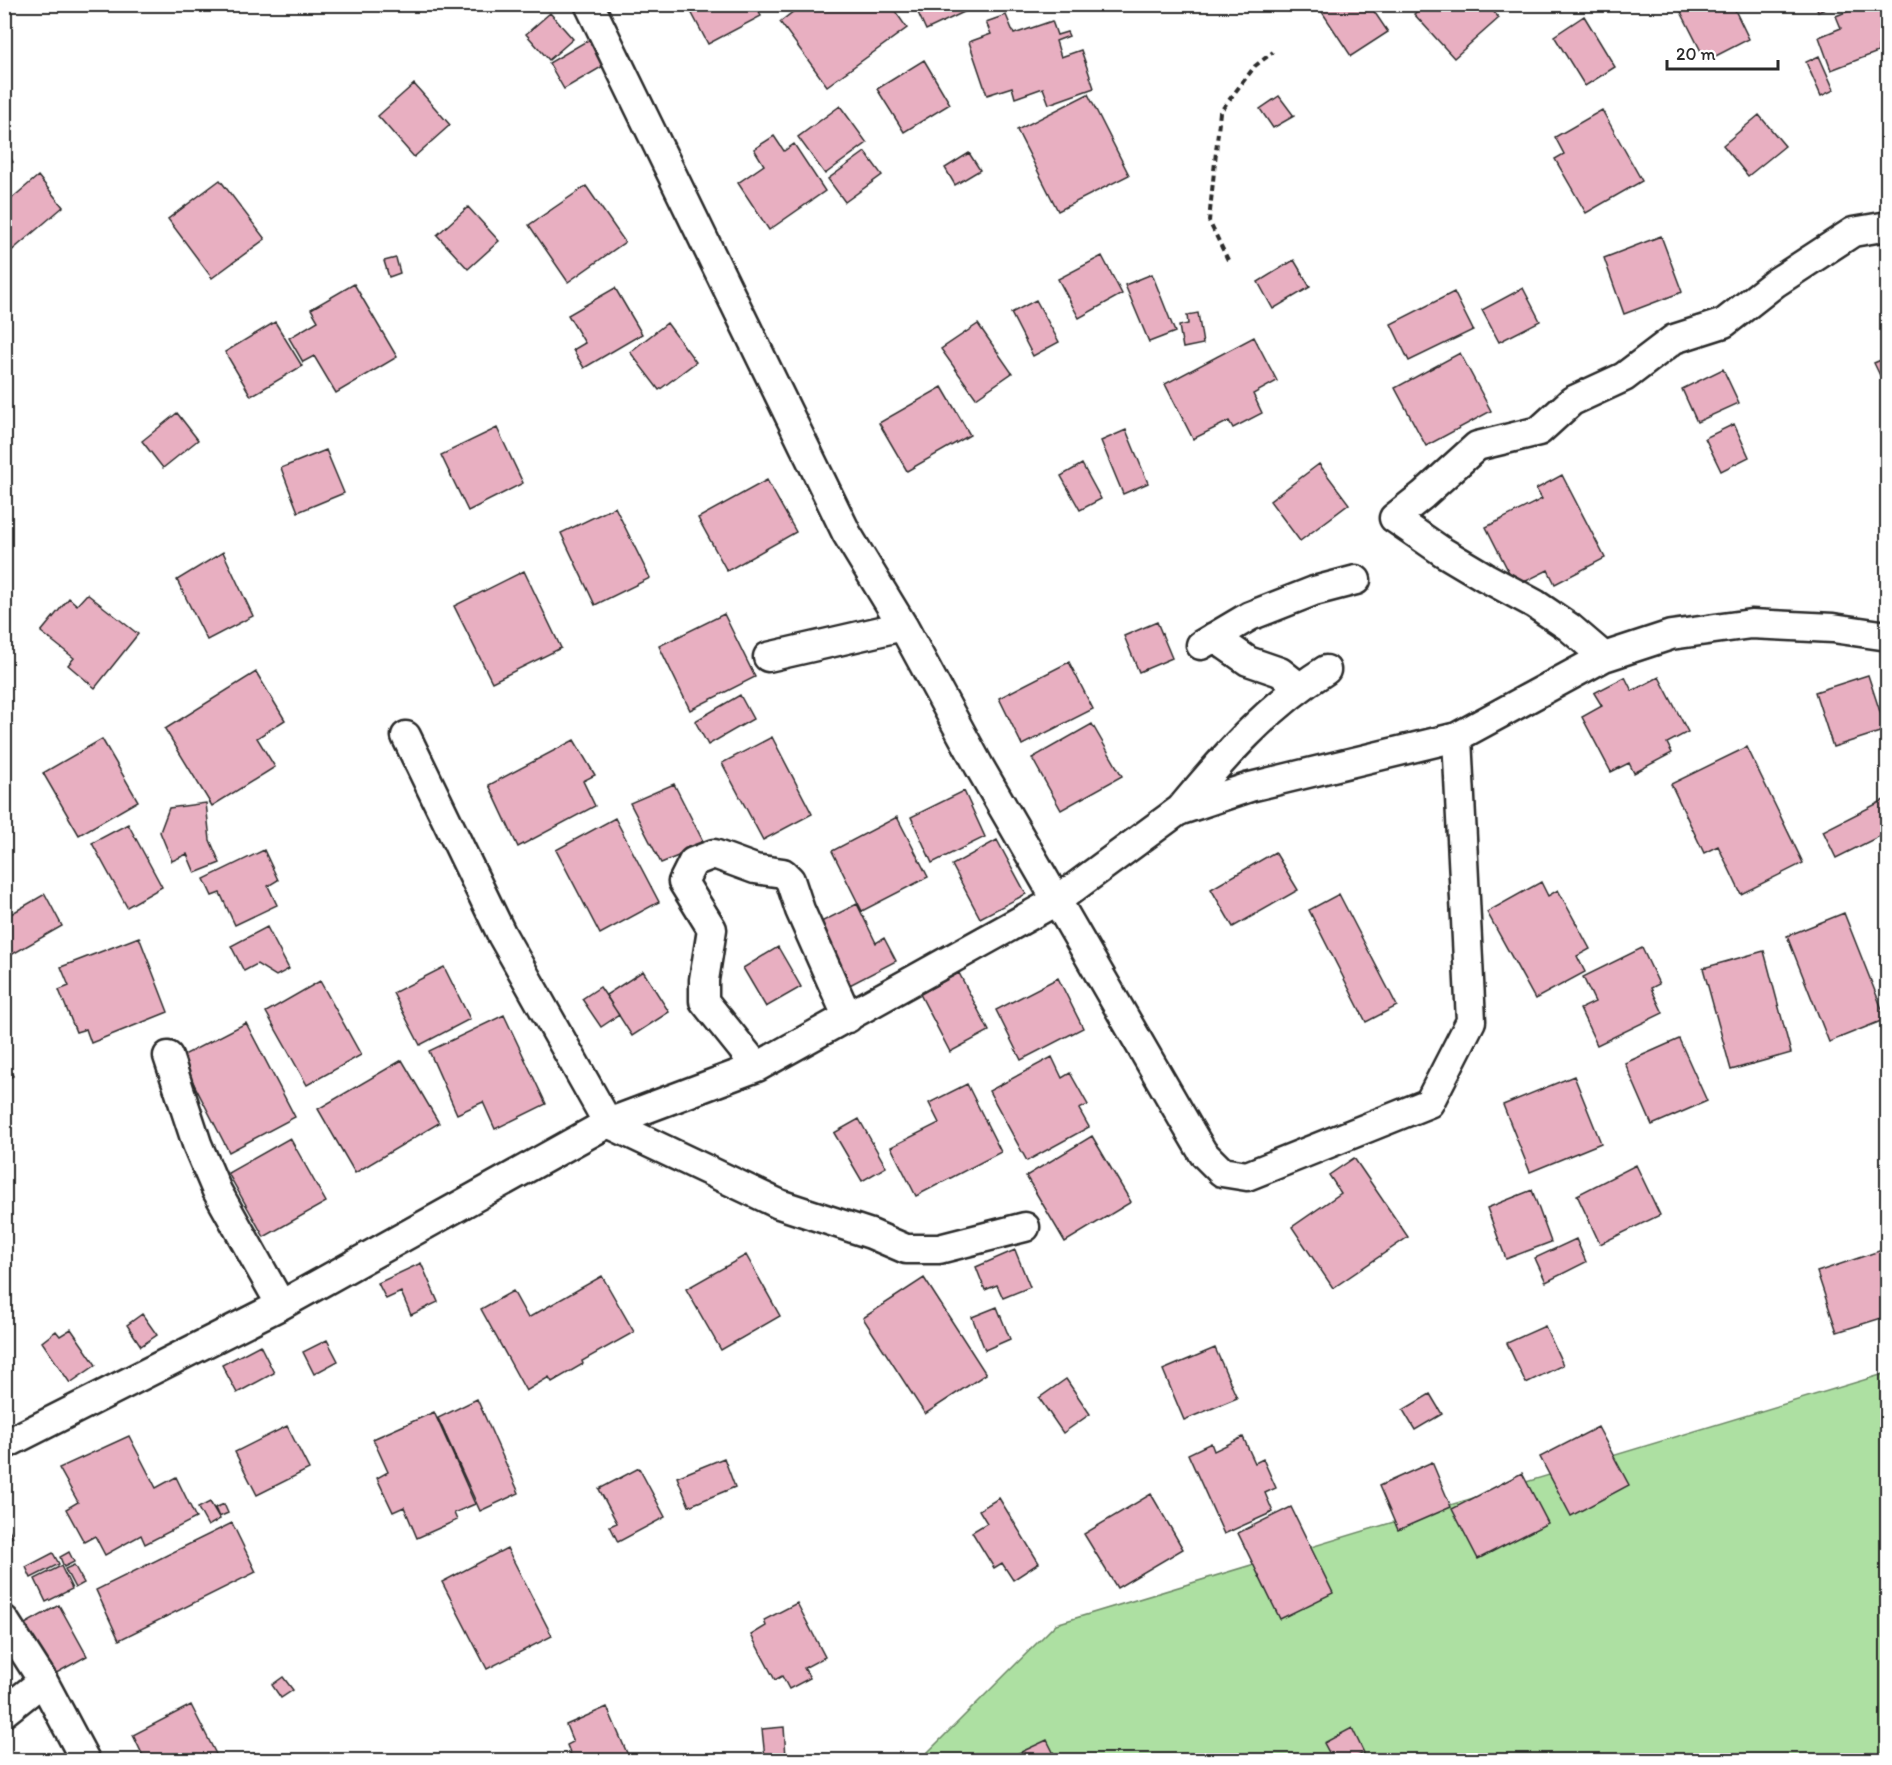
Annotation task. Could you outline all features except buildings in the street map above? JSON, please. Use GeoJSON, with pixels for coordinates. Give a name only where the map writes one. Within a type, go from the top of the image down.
{"type":"FeatureCollection","features":[{"type":"Feature","properties":{"kind":"street"},"geometry":{"type":"LineString","coordinates":[[590,4],[847,534],[903,626],[978,766],[1203,1153],[1222,1172],[1247,1176],[1429,1103],[1471,1021],[1457,737]]}},
{"type":"Feature","properties":{"kind":"street"},"geometry":{"type":"LineString","coordinates":[[1604,657],[1569,627],[1535,604],[1468,567],[1394,518],[1478,446],[1539,431],[1572,401],[1624,377],[1674,339],[1724,323],[1775,283],[1853,232],[1887,226]]}},
{"type":"Feature","properties":{"kind":"street"},"geometry":{"type":"LineString","coordinates":[[1299,687],[1280,672],[1248,661],[1208,641],[1250,616],[1314,591],[1356,580]]}},
{"type":"Feature","properties":{"kind":"street"},"geometry":{"type":"LineString","coordinates":[[1178,812],[1250,787],[1457,737],[1604,657],[1671,635],[1751,624],[1833,628],[1887,636]]}},
{"type":"Feature","properties":{"kind":"street"},"geometry":{"type":"LineString","coordinates":[[768,657],[903,626]]}},
{"type":"Feature","properties":{"kind":"street"},"geometry":{"type":"LineString","coordinates":[[4,1445],[281,1305],[608,1124],[757,1067],[1056,901],[1178,812],[1224,757],[1299,687],[1326,670]]}},
{"type":"Feature","properties":{"kind":"street"},"geometry":{"type":"LineString","coordinates":[[406,736],[502,935],[608,1124],[779,1204],[871,1234],[906,1249],[939,1249],[1024,1227]]}},
{"type":"Feature","properties":{"kind":"street"},"geometry":{"type":"LineString","coordinates":[[757,1067],[704,1001],[704,980],[712,928],[683,882],[693,862],[714,854],[755,869],[783,873],[790,880],[800,910],[848,1018]]}},
{"type":"Feature","properties":{"kind":"street"},"geometry":{"type":"LineString","coordinates":[[168,1056],[197,1144],[217,1191],[281,1305]]}},
{"type":"Feature","properties":{"kind":"street"},"geometry":{"type":"LineString","coordinates":[[4,1620],[43,1681],[85,1761]]}},
{"type":"Feature","properties":{"kind":"street"},"geometry":{"type":"LineString","coordinates":[[4,1712],[43,1681]]}},
{"type":"Feature","properties":{"kind":"path"},"geometry":{"type":"LineString","coordinates":[[1228,260],[1209,220],[1220,112],[1255,66],[1273,51]]}},
{"type":"Feature","properties":{"kind":"green space"},"geometry":{"type":"Polygon","coordinates":[[[1887,1373],[1887,1760],[920,1760],[1056,1624],[1887,1373]]]}}]}
